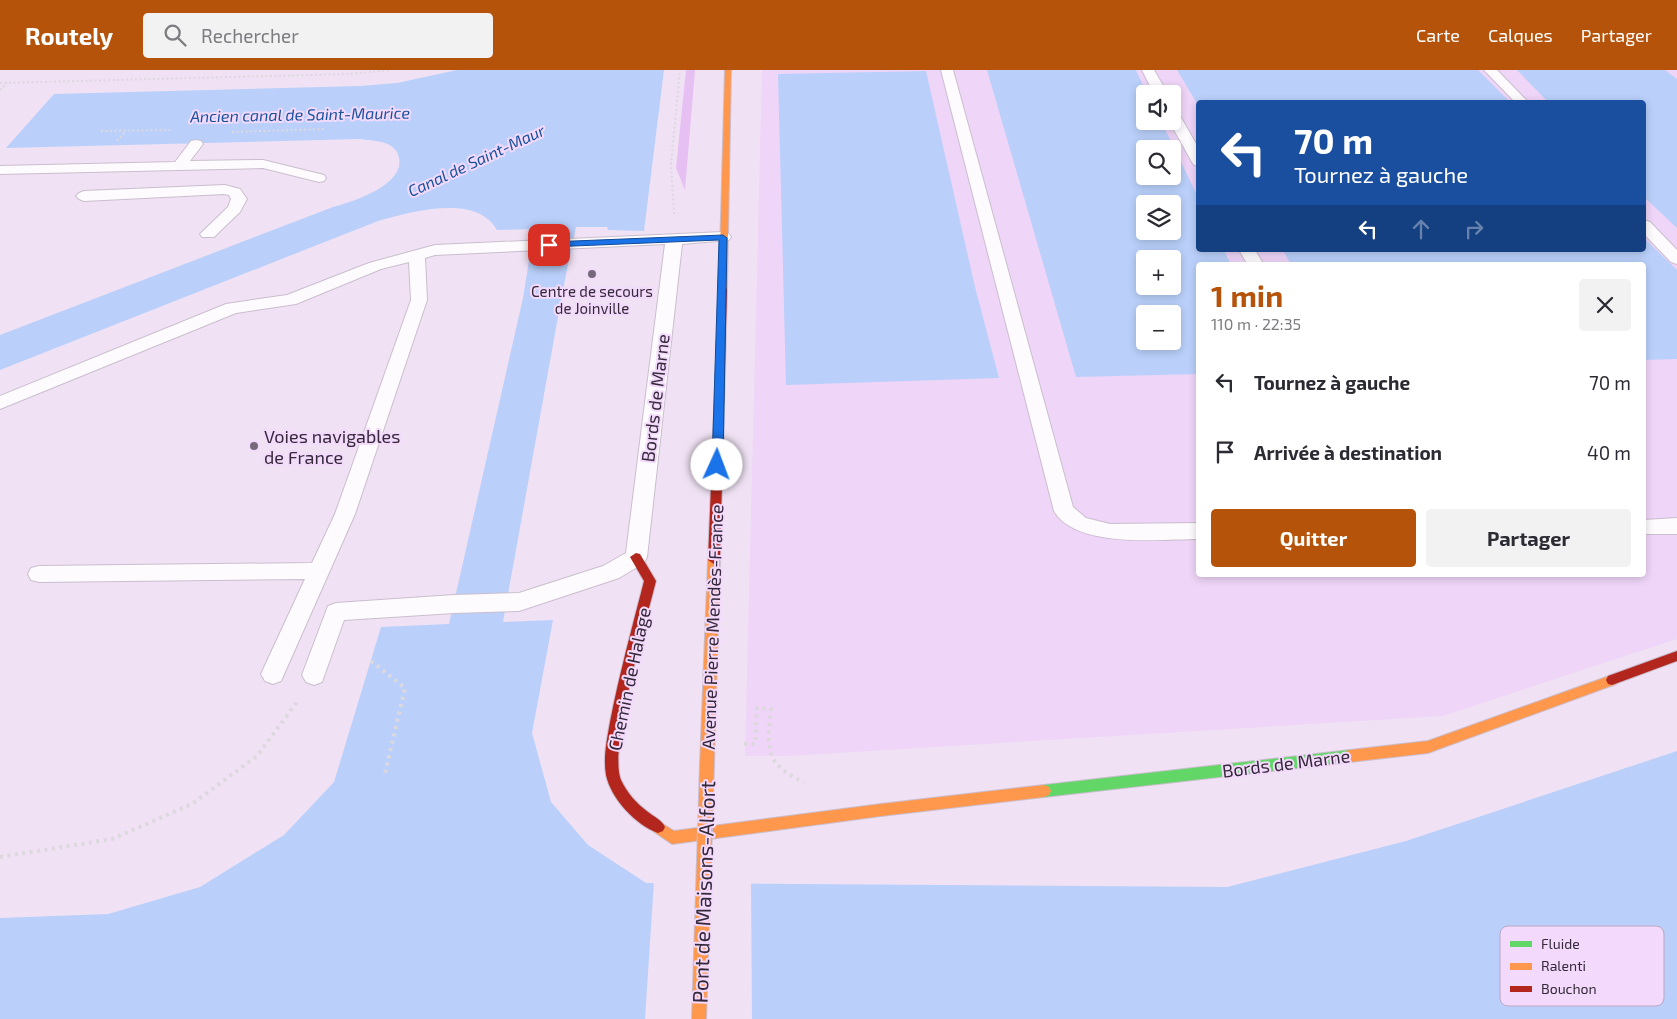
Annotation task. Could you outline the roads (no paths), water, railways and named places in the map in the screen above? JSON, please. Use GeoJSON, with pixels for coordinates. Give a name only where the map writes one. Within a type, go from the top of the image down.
{"type":"FeatureCollection","features":[{"type":"Feature","properties":{"kind":"main road","name":"Avenue Pierre Mendès-France"},"geometry":{"type":"LineString","coordinates":[[707,765],[723,296],[728,70]]}},
{"type":"Feature","properties":{"kind":"main road","name":"Chemin de Halage"},"geometry":{"type":"LineString","coordinates":[[636,557],[650,582],[613,738],[612,775],[629,806],[672,838],[882,810]]}},
{"type":"Feature","properties":{"kind":"main road","name":"Bords de Marne"},"geometry":{"type":"LineString","coordinates":[[882,810],[1428,747],[1677,656]]}},
{"type":"Feature","properties":{"kind":"main road","name":"Pont de Maisons-Alfort"},"geometry":{"type":"LineString","coordinates":[[699,1019],[707,765]]}},
{"type":"Feature","properties":{"kind":"lane"},"geometry":{"type":"LineString","coordinates":[[947,70],[1064,511],[1079,523],[1110,532],[1196,531]]}},
{"type":"Feature","properties":{"kind":"lane"},"geometry":{"type":"LineString","coordinates":[[1148,70],[1156,85]]}},
{"type":"Feature","properties":{"kind":"lane"},"geometry":{"type":"LineString","coordinates":[[1490,70],[1520,100]]}},
{"type":"Feature","properties":{"kind":"lane"},"geometry":{"type":"LineString","coordinates":[[1181,130],[1196,157]]}},
{"type":"Feature","properties":{"kind":"lane"},"geometry":{"type":"LineString","coordinates":[[179,166],[196,144]]}},
{"type":"Feature","properties":{"kind":"lane"},"geometry":{"type":"LineString","coordinates":[[0,170],[263,164],[319,178]]}},
{"type":"Feature","properties":{"kind":"lane"},"geometry":{"type":"LineString","coordinates":[[103,168],[81,201],[224,189],[235,192],[240,199],[235,209],[208,234]]}},
{"type":"Feature","properties":{"kind":"lane"},"geometry":{"type":"LineString","coordinates":[[1646,228],[1677,259]]}},
{"type":"Feature","properties":{"kind":"lane"},"geometry":{"type":"LineString","coordinates":[[0,403],[232,308],[290,300],[375,266],[434,250],[723,238]]}},
{"type":"Feature","properties":{"kind":"lane","name":"Bords de Marne"},"geometry":{"type":"LineString","coordinates":[[636,557],[674,240]]}},
{"type":"Feature","properties":{"kind":"lane"},"geometry":{"type":"LineString","coordinates":[[273,674],[345,514],[419,300],[417,255]]}},
{"type":"Feature","properties":{"kind":"lane"},"geometry":{"type":"LineString","coordinates":[[1646,527],[1677,526]]}},
{"type":"Feature","properties":{"kind":"lane"},"geometry":{"type":"LineString","coordinates":[[314,675],[336,612],[454,604],[519,602],[610,572],[636,557]]}},
{"type":"Feature","properties":{"kind":"lane"},"geometry":{"type":"LineString","coordinates":[[39,574],[319,571]]}},
{"type":"Feature","properties":{"kind":"water"},"geometry":{"type":"Polygon","coordinates":[[[457,70],[664,70],[644,231],[608,230],[607,227],[576,227],[563,289],[503,622],[553,620],[532,733],[551,802],[588,845],[646,883],[1227,887],[1406,841],[1677,751],[1677,1019],[0,1019],[0,918],[108,914],[200,887],[284,835],[334,782],[381,627],[449,624],[523,298],[534,229],[497,230],[487,219],[474,212],[459,209],[425,210],[392,217],[0,370],[0,335],[364,196],[386,184],[399,168],[397,152],[389,145],[383,142],[360,139],[6,148],[54,94],[360,86],[397,83],[457,70]]]}},
{"type":"Feature","properties":{"kind":"water"},"geometry":{"type":"Polygon","coordinates":[[[987,70],[1136,70],[1143,85],[1136,85],[1136,130],[1165,130],[1170,140],[1136,140],[1136,185],[1181,185],[1181,162],[1196,193],[1196,252],[1225,252],[1230,262],[1196,262],[1196,374],[1076,377],[987,70]]]}},
{"type":"Feature","properties":{"kind":"water"},"geometry":{"type":"Polygon","coordinates":[[[1177,70],[1478,70],[1508,100],[1196,100],[1196,102],[1177,70]]]}},
{"type":"Feature","properties":{"kind":"water"},"geometry":{"type":"Polygon","coordinates":[[[1517,70],[1665,70],[1677,79],[1677,228],[1646,199],[1646,100],[1546,100],[1517,70]]]}},
{"type":"Feature","properties":{"kind":"water"},"geometry":{"type":"Polygon","coordinates":[[[926,71],[975,287],[999,378],[786,385],[778,74],[926,71]]]}},
{"type":"Feature","properties":{"kind":"water"},"geometry":{"type":"Polygon","coordinates":[[[1646,240],[1677,270],[1677,359],[1646,360],[1646,262],[1289,262],[1284,252],[1646,252],[1646,240]]]}},
{"type":"Feature","properties":{"kind":"place","name":"Centre de secours de Joinville"},"geometry":{"type":"Point","coordinates":[592,274]}},
{"type":"Feature","properties":{"kind":"place","name":"Voies navigables de France"},"geometry":{"type":"Point","coordinates":[254,446]}},
{"type":"Feature","properties":{"kind":"water label","name":"Ancien canal de Saint-Maurice"},"geometry":{"type":"Point","coordinates":[300,114]}},
{"type":"Feature","properties":{"kind":"water label","name":"Canal de Saint-Maur"},"geometry":{"type":"Point","coordinates":[476,160]}}]}
